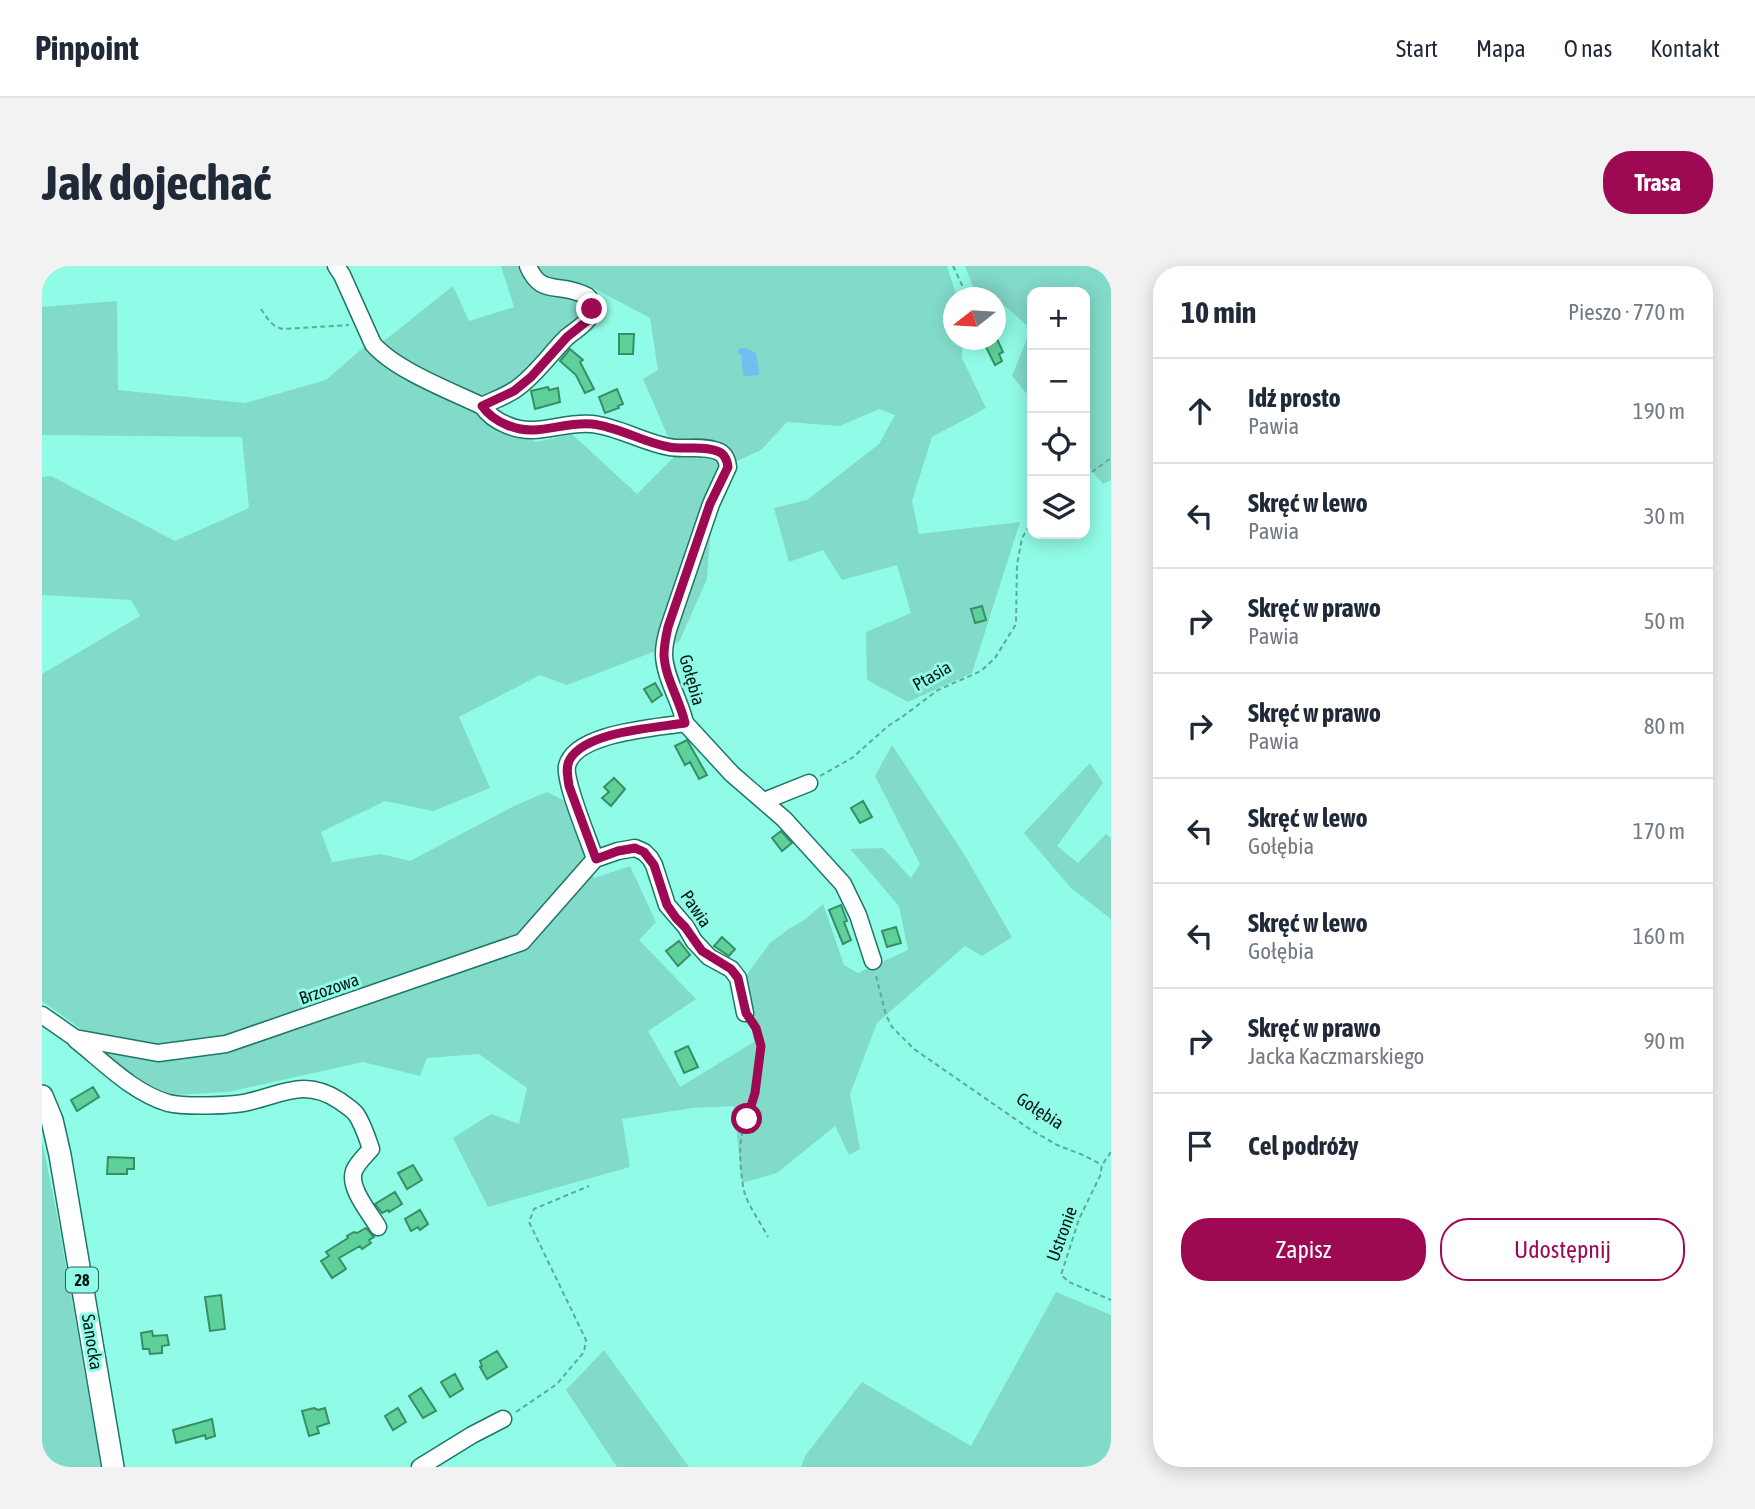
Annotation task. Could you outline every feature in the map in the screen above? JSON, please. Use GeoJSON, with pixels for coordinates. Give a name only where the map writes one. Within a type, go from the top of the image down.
{"type":"FeatureCollection","features":[{"type":"Feature","properties":{"kind":"main road","name":"Sanocka"},"geometry":{"type":"LineString","coordinates":[[42,1096],[52,1120],[60,1155],[113,1467]]}},
{"type":"Feature","properties":{"kind":"street","name":"Gołębia"},"geometry":{"type":"LineString","coordinates":[[336,266],[373,344],[381,353],[482,406],[492,418],[503,424],[530,431],[575,424],[595,425],[671,447],[716,450],[723,454],[728,467],[710,504],[668,627],[664,657],[667,669],[685,723],[732,774],[784,819],[843,884],[858,915],[873,961]]}},
{"type":"Feature","properties":{"kind":"street"},"geometry":{"type":"LineString","coordinates":[[482,406],[523,384],[591,315],[592,304],[587,296],[547,287],[535,279],[528,266]]}},
{"type":"Feature","properties":{"kind":"street"},"geometry":{"type":"LineString","coordinates":[[596,859],[569,786],[567,767],[570,759],[589,744],[613,735],[685,723]]}},
{"type":"Feature","properties":{"kind":"street"},"geometry":{"type":"LineString","coordinates":[[764,801],[809,783]]}},
{"type":"Feature","properties":{"kind":"street","name":"Pawia"},"geometry":{"type":"LineString","coordinates":[[596,859],[635,848],[650,858],[667,905],[702,951],[731,969],[738,978],[746,1013]]}},
{"type":"Feature","properties":{"kind":"street","name":"Brzozowa"},"geometry":{"type":"LineString","coordinates":[[42,1015],[75,1038],[158,1053],[226,1044],[522,942],[596,859]]}},
{"type":"Feature","properties":{"kind":"street"},"geometry":{"type":"LineString","coordinates":[[75,1038],[136,1089],[169,1103],[195,1106],[246,1103],[295,1089],[317,1090],[331,1095],[355,1112],[379,1152],[355,1170],[354,1183],[378,1227]]}},
{"type":"Feature","properties":{"kind":"street"},"geometry":{"type":"LineString","coordinates":[[420,1467],[503,1419]]}},
{"type":"Feature","properties":{"kind":"path"},"geometry":{"type":"LineString","coordinates":[[953,266],[963,287]]}},
{"type":"Feature","properties":{"kind":"path"},"geometry":{"type":"LineString","coordinates":[[261,309],[272,324],[283,329],[365,324]]}},
{"type":"Feature","properties":{"kind":"path"},"geometry":{"type":"LineString","coordinates":[[1086,476],[1111,458]]}},
{"type":"Feature","properties":{"kind":"path","name":"Ptasia"},"geometry":{"type":"LineString","coordinates":[[809,783],[852,758],[888,726],[938,690],[981,671],[995,658],[1016,624],[1017,565],[1022,538],[1027,530]]}},
{"type":"Feature","properties":{"kind":"path","name":"Gołębia"},"geometry":{"type":"LineString","coordinates":[[873,961],[886,1015],[902,1039],[1031,1130],[1102,1165]]}},
{"type":"Feature","properties":{"kind":"path"},"geometry":{"type":"LineString","coordinates":[[746,1013],[756,1028],[761,1046],[755,1093],[740,1141],[741,1161],[745,1193],[768,1237]]}},
{"type":"Feature","properties":{"kind":"path","name":"Ustronie"},"geometry":{"type":"LineString","coordinates":[[1111,1152],[1102,1165],[1100,1176],[1079,1219],[1061,1275],[1069,1282],[1111,1300]]}},
{"type":"Feature","properties":{"kind":"path"},"geometry":{"type":"LineString","coordinates":[[503,1419],[556,1384],[584,1352],[586,1340],[529,1222],[534,1209],[589,1186]]}},
{"type":"Feature","properties":{"kind":"shaded area"},"geometry":{"type":"Polygon","coordinates":[[[501,266],[524,266],[570,296],[587,303],[588,310],[526,376],[486,398],[479,398],[404,361],[379,345],[453,286],[469,321],[514,307],[501,266]]]}},
{"type":"Feature","properties":{"kind":"shaded area"},"geometry":{"type":"Polygon","coordinates":[[[537,266],[947,266],[954,287],[943,287],[943,350],[962,350],[962,358],[986,408],[932,437],[912,501],[919,534],[1020,522],[972,673],[908,702],[867,680],[866,632],[911,613],[897,565],[842,580],[823,550],[789,562],[774,508],[807,500],[879,444],[895,415],[879,409],[840,426],[787,422],[761,450],[715,471],[707,579],[679,642],[567,685],[540,675],[459,717],[490,788],[433,811],[385,801],[321,832],[332,862],[381,854],[410,861],[516,805],[547,792],[571,804],[594,878],[630,866],[656,922],[639,940],[696,999],[648,1031],[680,1087],[754,1042],[745,977],[770,943],[823,904],[844,965],[858,973],[908,950],[899,906],[850,849],[883,848],[911,878],[920,864],[875,776],[892,745],[964,854],[1012,937],[982,956],[965,946],[877,1023],[850,1094],[860,1149],[849,1155],[835,1126],[777,1173],[742,1183],[734,1106],[692,1108],[622,1119],[630,1167],[488,1207],[453,1138],[491,1114],[519,1124],[527,1088],[479,1054],[427,1058],[420,1076],[363,1062],[228,1092],[173,1095],[120,1072],[86,1044],[81,1029],[42,1001],[42,674],[140,616],[131,600],[42,595],[42,477],[51,476],[175,541],[249,508],[242,437],[42,435],[42,307],[117,301],[118,390],[245,403],[326,380],[364,347],[421,382],[536,442],[572,434],[637,494],[676,455],[643,379],[658,370],[650,318],[586,284],[544,277],[537,266]]]}},
{"type":"Feature","properties":{"kind":"shaded area"},"geometry":{"type":"Polygon","coordinates":[[[965,266],[1111,266],[1111,480],[1103,484],[1090,468],[1090,287],[1027,287],[1027,325],[1006,307],[1006,287],[973,287],[965,266]]]}},
{"type":"Feature","properties":{"kind":"shaded area"},"geometry":{"type":"Polygon","coordinates":[[[1027,339],[1027,394],[1012,376],[1027,339]]]}},
{"type":"Feature","properties":{"kind":"shaded area"},"geometry":{"type":"Polygon","coordinates":[[[740,348],[756,353],[758,375],[743,375],[741,355],[737,352],[740,348]]]}},
{"type":"Feature","properties":{"kind":"shaded area"},"geometry":{"type":"Polygon","coordinates":[[[1090,763],[1103,783],[1057,846],[1078,863],[1106,834],[1111,838],[1111,919],[1071,888],[1024,833],[1090,763]]]}},
{"type":"Feature","properties":{"kind":"shaded area"},"geometry":{"type":"Polygon","coordinates":[[[42,1140],[57,1215],[101,1467],[42,1467],[42,1140]]]}},
{"type":"Feature","properties":{"kind":"shaded area"},"geometry":{"type":"Polygon","coordinates":[[[1056,1292],[1111,1315],[1111,1467],[801,1467],[805,1456],[862,1382],[971,1446],[1056,1292]]]}},
{"type":"Feature","properties":{"kind":"shaded area"},"geometry":{"type":"Polygon","coordinates":[[[604,1350],[689,1467],[617,1467],[566,1390],[604,1350]]]}},
{"type":"Feature","properties":{"kind":"building"},"geometry":{"type":"Polygon","coordinates":[[[619,334],[634,334],[633,354],[619,354],[619,334]]]}},
{"type":"Feature","properties":{"kind":"building"},"geometry":{"type":"Polygon","coordinates":[[[570,349],[583,360],[580,362],[594,389],[585,393],[576,375],[560,361],[570,349]]]}},
{"type":"Feature","properties":{"kind":"building"},"geometry":{"type":"Polygon","coordinates":[[[988,350],[1002,350],[999,354],[1002,361],[995,365],[988,350]]]}},
{"type":"Feature","properties":{"kind":"building"},"geometry":{"type":"Polygon","coordinates":[[[548,387],[549,390],[558,388],[560,402],[535,409],[531,391],[548,387]]]}},
{"type":"Feature","properties":{"kind":"building"},"geometry":{"type":"Polygon","coordinates":[[[617,389],[623,404],[605,413],[599,397],[617,389]]]}},
{"type":"Feature","properties":{"kind":"building"},"geometry":{"type":"Polygon","coordinates":[[[982,606],[986,620],[975,623],[971,609],[982,606]]]}},
{"type":"Feature","properties":{"kind":"building"},"geometry":{"type":"Polygon","coordinates":[[[655,683],[662,695],[652,702],[644,689],[655,683]]]}},
{"type":"Feature","properties":{"kind":"building"},"geometry":{"type":"Polygon","coordinates":[[[687,740],[707,775],[699,779],[690,762],[685,765],[675,746],[687,740]]]}},
{"type":"Feature","properties":{"kind":"building"},"geometry":{"type":"Polygon","coordinates":[[[614,778],[625,789],[611,806],[602,798],[609,792],[604,787],[614,778]]]}},
{"type":"Feature","properties":{"kind":"building"},"geometry":{"type":"Polygon","coordinates":[[[863,801],[872,817],[860,823],[851,808],[863,801]]]}},
{"type":"Feature","properties":{"kind":"building"},"geometry":{"type":"Polygon","coordinates":[[[781,831],[792,843],[782,851],[772,838],[781,831]]]}},
{"type":"Feature","properties":{"kind":"building"},"geometry":{"type":"Polygon","coordinates":[[[841,905],[851,940],[843,944],[829,910],[841,905]]]}},
{"type":"Feature","properties":{"kind":"building"},"geometry":{"type":"Polygon","coordinates":[[[896,927],[901,943],[887,947],[882,931],[896,927]]]}},
{"type":"Feature","properties":{"kind":"building"},"geometry":{"type":"Polygon","coordinates":[[[722,937],[735,949],[729,956],[714,946],[722,937]]]}},
{"type":"Feature","properties":{"kind":"building"},"geometry":{"type":"Polygon","coordinates":[[[679,941],[690,955],[678,966],[666,951],[679,941]]]}},
{"type":"Feature","properties":{"kind":"building"},"geometry":{"type":"Polygon","coordinates":[[[688,1046],[698,1067],[684,1073],[675,1052],[688,1046]]]}},
{"type":"Feature","properties":{"kind":"building"},"geometry":{"type":"Polygon","coordinates":[[[93,1087],[99,1097],[77,1111],[71,1100],[93,1087]]]}},
{"type":"Feature","properties":{"kind":"building"},"geometry":{"type":"Polygon","coordinates":[[[108,1157],[134,1158],[134,1169],[127,1169],[127,1174],[107,1174],[108,1157]]]}},
{"type":"Feature","properties":{"kind":"building"},"geometry":{"type":"Polygon","coordinates":[[[413,1165],[422,1180],[407,1189],[398,1173],[413,1165]]]}},
{"type":"Feature","properties":{"kind":"building"},"geometry":{"type":"Polygon","coordinates":[[[395,1192],[402,1204],[382,1213],[375,1204],[395,1192]]]}},
{"type":"Feature","properties":{"kind":"building"},"geometry":{"type":"Polygon","coordinates":[[[420,1210],[428,1224],[420,1230],[418,1227],[411,1231],[405,1219],[420,1210]]]}},
{"type":"Feature","properties":{"kind":"building"},"geometry":{"type":"Polygon","coordinates":[[[366,1228],[374,1237],[369,1240],[371,1243],[339,1258],[346,1269],[332,1278],[321,1261],[329,1256],[326,1252],[348,1238],[347,1236],[366,1228]]]}},
{"type":"Feature","properties":{"kind":"building"},"geometry":{"type":"Polygon","coordinates":[[[221,1295],[225,1329],[210,1331],[205,1297],[221,1295]]]}},
{"type":"Feature","properties":{"kind":"building"},"geometry":{"type":"Polygon","coordinates":[[[152,1331],[153,1336],[167,1335],[169,1345],[162,1346],[162,1353],[150,1354],[149,1349],[143,1349],[141,1333],[152,1331]]]}},
{"type":"Feature","properties":{"kind":"building"},"geometry":{"type":"Polygon","coordinates":[[[497,1351],[507,1367],[487,1379],[480,1367],[480,1361],[497,1351]]]}},
{"type":"Feature","properties":{"kind":"building"},"geometry":{"type":"Polygon","coordinates":[[[455,1374],[463,1389],[450,1397],[441,1382],[455,1374]]]}},
{"type":"Feature","properties":{"kind":"building"},"geometry":{"type":"Polygon","coordinates":[[[421,1388],[436,1411],[423,1418],[409,1396],[421,1388]]]}},
{"type":"Feature","properties":{"kind":"building"},"geometry":{"type":"Polygon","coordinates":[[[325,1408],[329,1423],[317,1427],[319,1433],[309,1436],[302,1411],[325,1408]]]}},
{"type":"Feature","properties":{"kind":"building"},"geometry":{"type":"Polygon","coordinates":[[[398,1408],[406,1422],[393,1430],[385,1416],[398,1408]]]}},
{"type":"Feature","properties":{"kind":"building"},"geometry":{"type":"Polygon","coordinates":[[[212,1419],[215,1436],[206,1439],[205,1435],[176,1443],[173,1430],[212,1419]]]}},
{"type":"Feature","properties":{"kind":"route"},"geometry":{"type":"LineString","coordinates":[[592,309],[587,321],[567,337],[531,377],[514,391],[482,406],[492,418],[521,430],[575,424],[595,425],[671,447],[716,450],[727,460],[726,473],[710,504],[665,643],[664,657],[670,681],[685,723],[629,730],[589,744],[570,759],[567,775],[596,859],[635,848],[644,852],[654,865],[664,898],[676,918],[702,951],[731,969],[738,978],[746,1013],[756,1028],[761,1046],[755,1093],[747,1119]]}}]}
